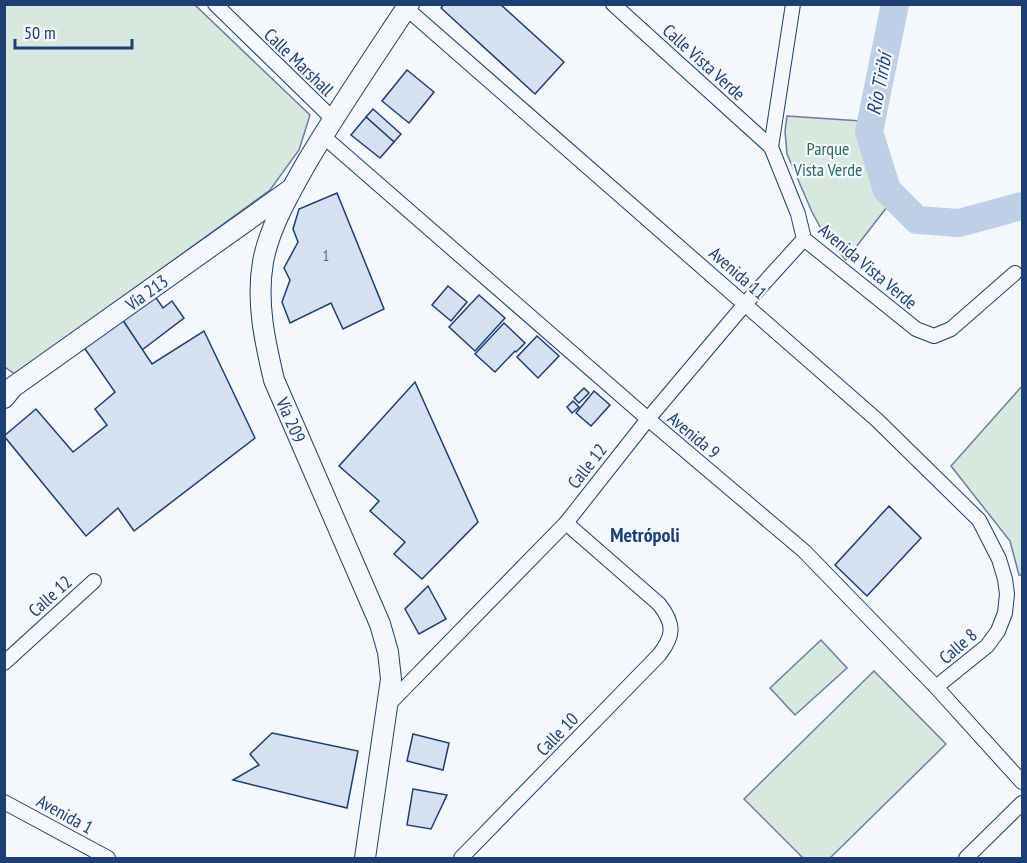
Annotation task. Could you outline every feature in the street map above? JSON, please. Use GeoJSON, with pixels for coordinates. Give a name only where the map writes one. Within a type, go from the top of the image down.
{"type":"FeatureCollection","features":[{"type":"Feature","properties":{"kind":"main road","name":"Vía 209"},"geometry":{"type":"LineString","coordinates":[[365,858],[391,679],[388,651],[380,624],[274,380],[261,312],[263,262],[276,223],[292,189],[328,127],[408,6]]}},
{"type":"Feature","properties":{"kind":"main road","name":"Vía 213"},"geometry":{"type":"LineString","coordinates":[[7,389],[292,189]]}},
{"type":"Feature","properties":{"kind":"street","name":"Calle Marshall"},"geometry":{"type":"LineString","coordinates":[[214,4],[328,127]]}},
{"type":"Feature","properties":{"kind":"street","name":"Calle Vista Verde"},"geometry":{"type":"LineString","coordinates":[[613,4],[771,147]]}},
{"type":"Feature","properties":{"kind":"street"},"geometry":{"type":"LineString","coordinates":[[771,147],[793,4]]}},
{"type":"Feature","properties":{"kind":"street","name":"Avenida 11"},"geometry":{"type":"LineString","coordinates":[[408,6],[877,420],[978,520],[999,559],[1007,594]]}},
{"type":"Feature","properties":{"kind":"street","name":"Avenida 9"},"geometry":{"type":"LineString","coordinates":[[328,127],[648,419],[804,551],[936,687],[1023,782]]}},
{"type":"Feature","properties":{"kind":"street","name":"Avenida Vista Verde"},"geometry":{"type":"LineString","coordinates":[[771,147],[798,214],[804,239],[916,329],[934,336],[951,329],[1015,273]]}},
{"type":"Feature","properties":{"kind":"street","name":"Calle 12"},"geometry":{"type":"LineString","coordinates":[[388,705],[566,523],[648,419],[745,304],[804,239]]}},
{"type":"Feature","properties":{"kind":"street","name":"Calle 10"},"geometry":{"type":"LineString","coordinates":[[461,858],[659,655],[668,643],[671,631],[667,614],[659,604],[566,523]]}},
{"type":"Feature","properties":{"kind":"street","name":"Calle 12"},"geometry":{"type":"LineString","coordinates":[[4,663],[94,581]]}},
{"type":"Feature","properties":{"kind":"street","name":"Calle 8"},"geometry":{"type":"LineString","coordinates":[[936,687],[987,645],[999,631],[1005,613],[1007,594]]}},
{"type":"Feature","properties":{"kind":"street","name":"Avenida 1"},"geometry":{"type":"LineString","coordinates":[[4,802],[108,858]]}},
{"type":"Feature","properties":{"kind":"street"},"geometry":{"type":"LineString","coordinates":[[966,858],[1023,803]]}},
{"type":"Feature","properties":{"kind":"green space"},"geometry":{"type":"Polygon","coordinates":[[[5,5],[195,5],[310,115],[299,150],[270,190],[16,375],[5,367],[5,5]]]}},
{"type":"Feature","properties":{"kind":"green space","name":"Parque Vista Verde"},"geometry":{"type":"Polygon","coordinates":[[[787,116],[861,121],[860,135],[878,199],[887,207],[846,260],[825,236],[787,154],[785,131],[787,116]]]}},
{"type":"Feature","properties":{"kind":"green space"},"geometry":{"type":"Polygon","coordinates":[[[1022,386],[1022,575],[1019,575],[1010,541],[951,466],[1022,386]]]}},
{"type":"Feature","properties":{"kind":"green space"},"geometry":{"type":"Polygon","coordinates":[[[821,640],[847,668],[795,715],[770,688],[821,640]]]}},
{"type":"Feature","properties":{"kind":"green space"},"geometry":{"type":"Polygon","coordinates":[[[874,671],[946,744],[830,858],[803,858],[744,799],[874,671]]]}},
{"type":"Feature","properties":{"kind":"building"},"geometry":{"type":"Polygon","coordinates":[[[444,4],[500,4],[564,62],[535,94],[441,8],[444,4]]]}},
{"type":"Feature","properties":{"kind":"building"},"geometry":{"type":"Polygon","coordinates":[[[407,70],[434,92],[409,123],[382,101],[407,70]]]}},
{"type":"Feature","properties":{"kind":"building"},"geometry":{"type":"Polygon","coordinates":[[[373,109],[401,134],[394,142],[366,117],[373,109]]]}},
{"type":"Feature","properties":{"kind":"building"},"geometry":{"type":"Polygon","coordinates":[[[366,117],[394,142],[380,158],[351,135],[366,117]]]}},
{"type":"Feature","properties":{"kind":"building"},"geometry":{"type":"Polygon","coordinates":[[[337,193],[384,309],[343,329],[331,303],[290,323],[282,302],[290,280],[284,268],[298,242],[293,229],[299,209],[337,193]]]}},
{"type":"Feature","properties":{"kind":"building"},"geometry":{"type":"Polygon","coordinates":[[[448,286],[467,302],[451,321],[432,305],[448,286]]]}},
{"type":"Feature","properties":{"kind":"building"},"geometry":{"type":"Polygon","coordinates":[[[154,295],[163,308],[172,301],[184,318],[142,350],[122,319],[154,295]]]}},
{"type":"Feature","properties":{"kind":"building"},"geometry":{"type":"Polygon","coordinates":[[[479,295],[505,318],[475,351],[449,327],[479,295]]]}},
{"type":"Feature","properties":{"kind":"building"},"geometry":{"type":"Polygon","coordinates":[[[122,319],[152,364],[204,331],[255,438],[134,531],[118,508],[86,536],[4,436],[36,409],[73,452],[107,425],[95,409],[115,392],[83,346],[122,319]]]}},
{"type":"Feature","properties":{"kind":"building"},"geometry":{"type":"Polygon","coordinates":[[[504,323],[525,343],[495,372],[475,354],[504,323]]]}},
{"type":"Feature","properties":{"kind":"building"},"geometry":{"type":"Polygon","coordinates":[[[537,336],[559,356],[538,378],[517,357],[537,336]]]}},
{"type":"Feature","properties":{"kind":"building"},"geometry":{"type":"Polygon","coordinates":[[[415,382],[478,522],[422,579],[394,554],[405,542],[370,511],[379,501],[339,466],[415,382]]]}},
{"type":"Feature","properties":{"kind":"building"},"geometry":{"type":"Polygon","coordinates":[[[584,388],[589,393],[579,403],[574,398],[584,388]]]}},
{"type":"Feature","properties":{"kind":"building"},"geometry":{"type":"Polygon","coordinates":[[[594,391],[610,405],[591,426],[576,413],[594,391]]]}},
{"type":"Feature","properties":{"kind":"building"},"geometry":{"type":"Polygon","coordinates":[[[573,401],[579,407],[572,413],[567,407],[573,401]]]}},
{"type":"Feature","properties":{"kind":"building"},"geometry":{"type":"Polygon","coordinates":[[[889,506],[921,538],[867,596],[835,565],[889,506]]]}},
{"type":"Feature","properties":{"kind":"building"},"geometry":{"type":"Polygon","coordinates":[[[428,586],[446,619],[419,634],[405,609],[428,586]]]}},
{"type":"Feature","properties":{"kind":"building"},"geometry":{"type":"Polygon","coordinates":[[[272,733],[358,751],[347,808],[233,780],[259,765],[250,754],[272,733]]]}},
{"type":"Feature","properties":{"kind":"building"},"geometry":{"type":"Polygon","coordinates":[[[413,734],[449,743],[443,770],[407,761],[413,734]]]}},
{"type":"Feature","properties":{"kind":"building"},"geometry":{"type":"Polygon","coordinates":[[[413,789],[447,795],[431,829],[407,825],[413,789]]]}},
{"type":"Feature","properties":{"kind":"waterway","name":"Río Tiribí"},"geometry":{"type":"LineString","coordinates":[[895,4],[869,132],[887,190],[917,220],[959,223],[1022,206]]}},
{"type":"Feature","properties":{"kind":"district","name":"Metrópoli"},"geometry":{"type":"Point","coordinates":[645,535]}}]}
